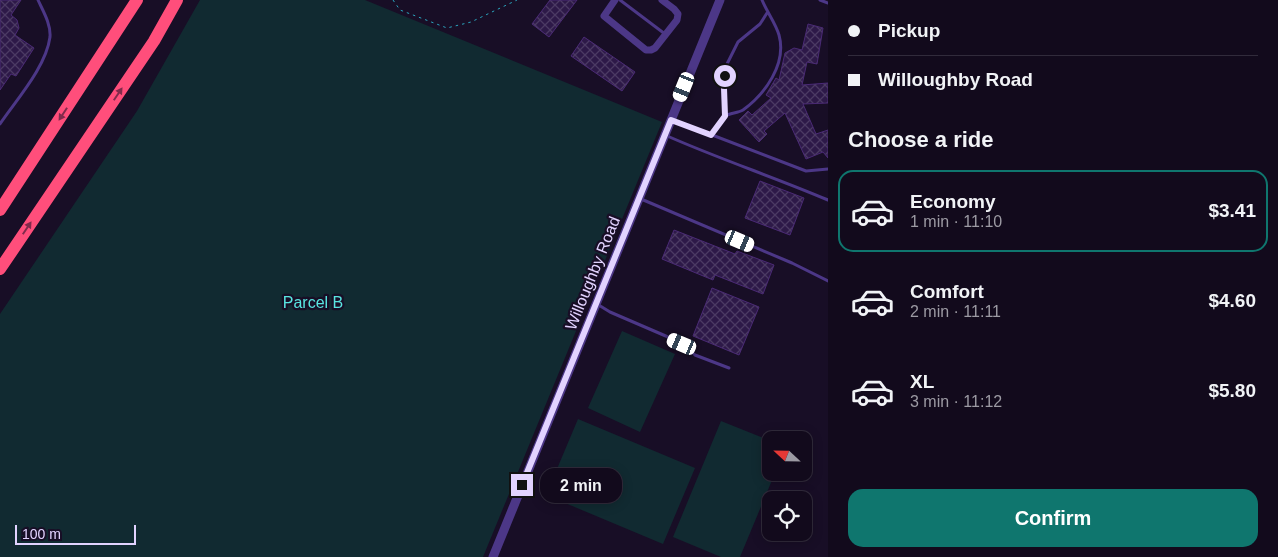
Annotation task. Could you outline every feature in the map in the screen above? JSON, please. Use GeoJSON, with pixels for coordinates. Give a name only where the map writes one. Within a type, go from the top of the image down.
{"type":"FeatureCollection","features":[{"type":"Feature","properties":{"kind":"highway"},"geometry":{"type":"LineString","coordinates":[[0,210],[137,0]]}},
{"type":"Feature","properties":{"kind":"highway"},"geometry":{"type":"LineString","coordinates":[[0,269],[154,41],[177,0]]}},
{"type":"Feature","properties":{"kind":"street"},"geometry":{"type":"LineString","coordinates":[[615,0],[604,16],[606,20],[646,50],[655,48],[677,20],[678,14],[662,0]]}},
{"type":"Feature","properties":{"kind":"street","name":"Willoughby Road"},"geometry":{"type":"LineString","coordinates":[[493,557],[720,0]]}},
{"type":"Feature","properties":{"kind":"lane"},"geometry":{"type":"LineString","coordinates":[[0,124],[42,64],[50,36],[47,19],[38,0]]}},
{"type":"Feature","properties":{"kind":"lane"},"geometry":{"type":"LineString","coordinates":[[620,0],[666,34]]}},
{"type":"Feature","properties":{"kind":"lane"},"geometry":{"type":"LineString","coordinates":[[725,116],[741,112],[757,99],[776,70],[781,56],[779,34],[762,0]]}},
{"type":"Feature","properties":{"kind":"lane"},"geometry":{"type":"LineString","coordinates":[[820,0],[828,3]]}},
{"type":"Feature","properties":{"kind":"lane"},"geometry":{"type":"LineString","coordinates":[[711,135],[725,116],[724,88],[727,64],[738,42],[760,24],[767,13]]}},
{"type":"Feature","properties":{"kind":"lane"},"geometry":{"type":"LineString","coordinates":[[671,120],[806,171],[828,169]]}},
{"type":"Feature","properties":{"kind":"lane"},"geometry":{"type":"LineString","coordinates":[[665,135],[703,152],[778,179],[828,200]]}},
{"type":"Feature","properties":{"kind":"lane"},"geometry":{"type":"LineString","coordinates":[[639,199],[828,280]]}},
{"type":"Feature","properties":{"kind":"lane"},"geometry":{"type":"LineString","coordinates":[[596,304],[682,344],[695,355],[728,368]]}},
{"type":"Feature","properties":{"kind":"path"},"geometry":{"type":"LineString","coordinates":[[393,0],[400,10],[447,28],[471,22],[517,0]]}},
{"type":"Feature","properties":{"kind":"green space","name":"Parcel B"},"geometry":{"type":"Polygon","coordinates":[[[200,0],[365,0],[662,122],[483,557],[0,557],[0,314],[137,111],[200,0]]]}},
{"type":"Feature","properties":{"kind":"green space"},"geometry":{"type":"Polygon","coordinates":[[[622,331],[675,354],[640,432],[588,408],[622,331]]]}},
{"type":"Feature","properties":{"kind":"green space"},"geometry":{"type":"Polygon","coordinates":[[[578,419],[695,468],[663,544],[546,495],[578,419]]]}},
{"type":"Feature","properties":{"kind":"green space"},"geometry":{"type":"Polygon","coordinates":[[[721,421],[762,437],[762,481],[772,481],[768,491],[762,491],[762,504],[740,557],[721,557],[673,537],[721,421]]]}},
{"type":"Feature","properties":{"kind":"building"},"geometry":{"type":"Polygon","coordinates":[[[0,0],[21,0],[11,15],[17,20],[19,28],[15,35],[34,48],[16,76],[11,74],[0,90],[0,0]]]}},
{"type":"Feature","properties":{"kind":"building"},"geometry":{"type":"Polygon","coordinates":[[[550,0],[577,0],[549,37],[532,24],[550,0]]]}},
{"type":"Feature","properties":{"kind":"building"},"geometry":{"type":"Polygon","coordinates":[[[808,24],[823,28],[817,64],[807,62],[802,85],[828,83],[828,103],[803,104],[816,134],[828,130],[828,158],[823,152],[806,159],[785,113],[764,131],[767,134],[759,142],[739,120],[748,111],[752,115],[771,98],[766,95],[776,78],[779,80],[785,53],[794,48],[802,50],[808,24]]]}},
{"type":"Feature","properties":{"kind":"building"},"geometry":{"type":"Polygon","coordinates":[[[584,37],[635,72],[622,91],[571,56],[584,37]]]}},
{"type":"Feature","properties":{"kind":"building"},"geometry":{"type":"Polygon","coordinates":[[[760,181],[804,198],[790,235],[745,218],[760,181]]]}},
{"type":"Feature","properties":{"kind":"building"},"geometry":{"type":"Polygon","coordinates":[[[674,230],[735,254],[737,251],[774,265],[763,294],[715,275],[713,280],[662,259],[674,230]]]}},
{"type":"Feature","properties":{"kind":"building"},"geometry":{"type":"Polygon","coordinates":[[[712,288],[759,307],[739,355],[693,336],[712,288]]]}},
{"type":"Feature","properties":{"kind":"route"},"geometry":{"type":"LineString","coordinates":[[522,485],[671,120],[711,135],[725,116],[725,76]]}}]}
